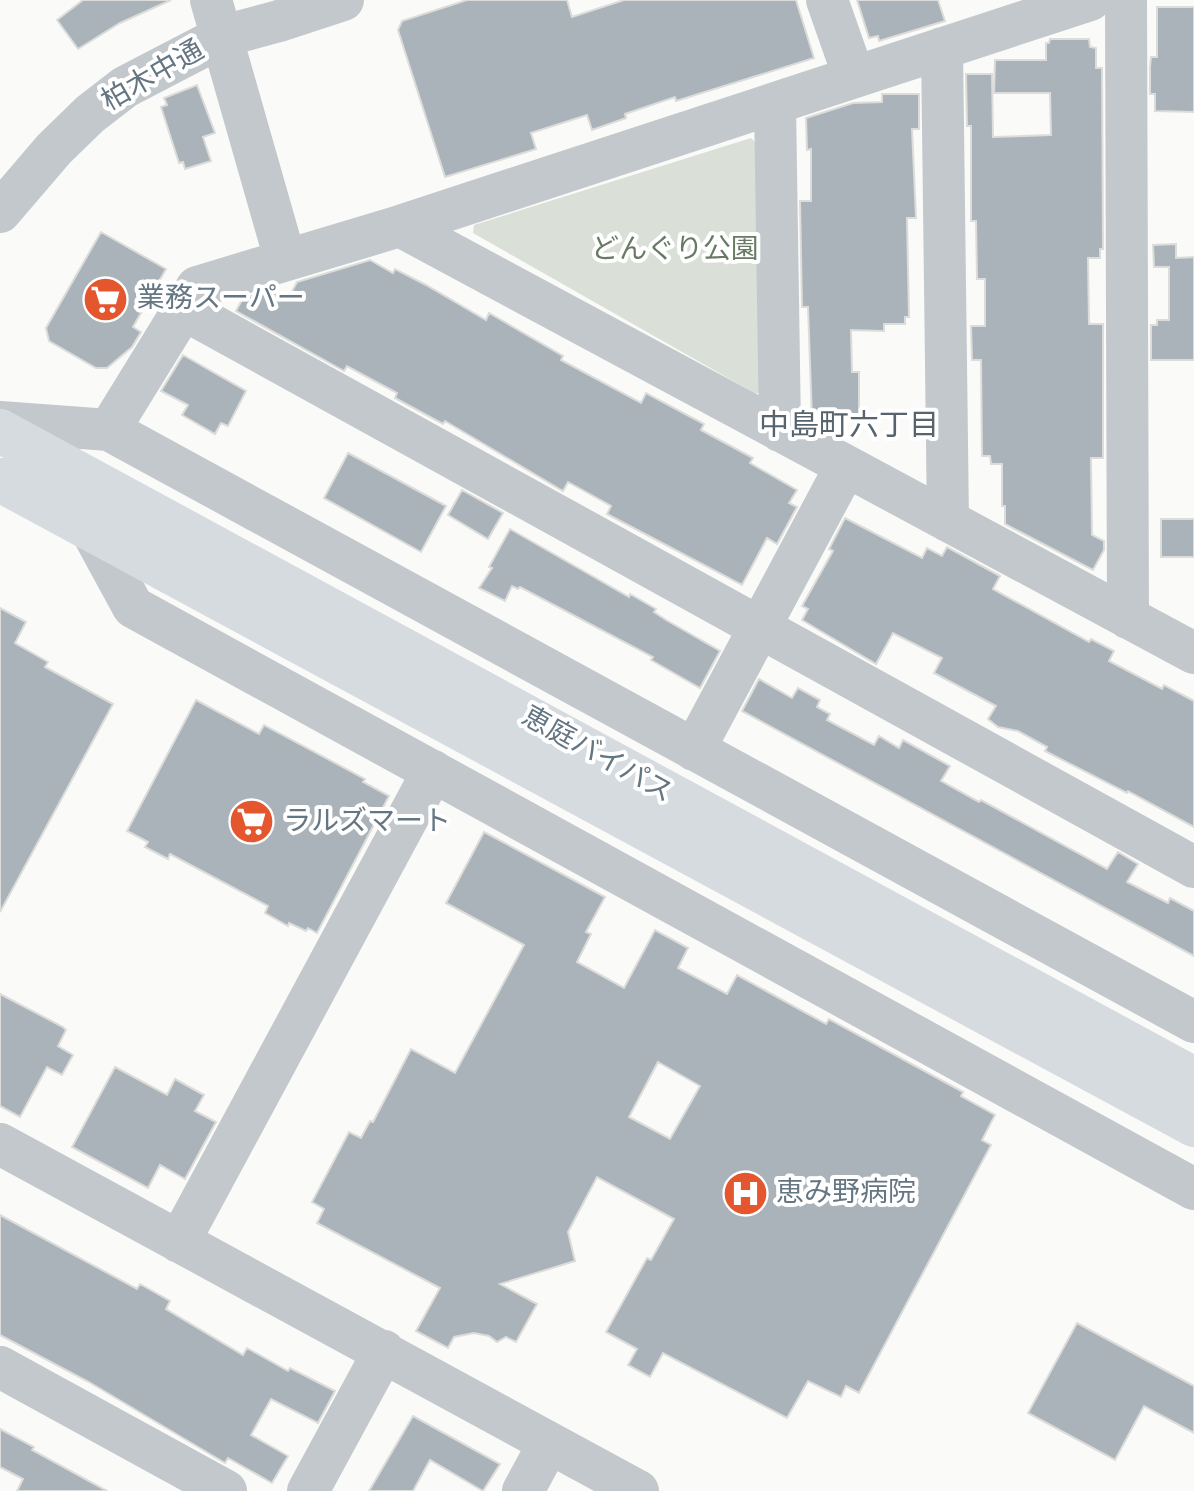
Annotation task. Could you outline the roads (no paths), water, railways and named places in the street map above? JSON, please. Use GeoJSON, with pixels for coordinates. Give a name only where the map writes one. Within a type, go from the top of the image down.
{"type":"FeatureCollection","features":[{"type":"Feature","properties":{"kind":"highway","name":"恵庭バイパス"},"geometry":{"type":"LineString","coordinates":[[0,431],[1025,1011],[1194,1125]]}},
{"type":"Feature","properties":{"kind":"highway","name":"恵庭バイパス"},"geometry":{"type":"LineString","coordinates":[[0,480],[1025,1011],[1194,1079]]}},
{"type":"Feature","properties":{"kind":"street","name":"柏木中通"},"geometry":{"type":"LineString","coordinates":[[0,212],[27,178],[90,114],[217,18],[279,21],[343,0]]}},
{"type":"Feature","properties":{"kind":"street"},"geometry":{"type":"LineString","coordinates":[[827,0],[854,77]]}},
{"type":"Feature","properties":{"kind":"street"},"geometry":{"type":"LineString","coordinates":[[109,430],[197,287],[400,226],[1090,0]]}},
{"type":"Feature","properties":{"kind":"street"},"geometry":{"type":"LineString","coordinates":[[1126,0],[1128,618]]}},
{"type":"Feature","properties":{"kind":"street"},"geometry":{"type":"LineString","coordinates":[[217,18],[285,259]]}},
{"type":"Feature","properties":{"kind":"street"},"geometry":{"type":"LineString","coordinates":[[942,48],[948,521]]}},
{"type":"Feature","properties":{"kind":"street"},"geometry":{"type":"LineString","coordinates":[[775,103],[780,431]]}},
{"type":"Feature","properties":{"kind":"street"},"geometry":{"type":"LineString","coordinates":[[400,226],[1194,653]]}},
{"type":"Feature","properties":{"kind":"street"},"geometry":{"type":"LineString","coordinates":[[183,309],[1194,867]]}},
{"type":"Feature","properties":{"kind":"street"},"geometry":{"type":"LineString","coordinates":[[0,422],[109,430],[1194,1022]]}},
{"type":"Feature","properties":{"kind":"street"},"geometry":{"type":"LineString","coordinates":[[694,750],[846,466]]}},
{"type":"Feature","properties":{"kind":"street"},"geometry":{"type":"LineString","coordinates":[[90,528],[133,607],[1194,1189]]}},
{"type":"Feature","properties":{"kind":"street"},"geometry":{"type":"LineString","coordinates":[[179,1242],[433,771]]}},
{"type":"Feature","properties":{"kind":"street"},"geometry":{"type":"LineString","coordinates":[[0,1144],[638,1491]]}},
{"type":"Feature","properties":{"kind":"street"},"geometry":{"type":"LineString","coordinates":[[308,1491],[384,1351]]}},
{"type":"Feature","properties":{"kind":"street"},"geometry":{"type":"LineString","coordinates":[[0,1367],[226,1491]]}},
{"type":"Feature","properties":{"kind":"street"},"geometry":{"type":"LineString","coordinates":[[523,1491],[549,1443]]}},
{"type":"Feature","properties":{"kind":"place","name":"業務スーパー"},"geometry":{"type":"Point","coordinates":[106,299]}},
{"type":"Feature","properties":{"kind":"place","name":"ラルズマート"},"geometry":{"type":"Point","coordinates":[252,822]}},
{"type":"Feature","properties":{"kind":"place","name":"恵み野病院"},"geometry":{"type":"Point","coordinates":[745,1193]}},
{"type":"Feature","properties":{"kind":"district","name":"中島町六丁目"},"geometry":{"type":"Point","coordinates":[849,426]}},
{"type":"Feature","properties":{"kind":"park label","name":"どんぐり公園"},"geometry":{"type":"Point","coordinates":[675,250]}}]}
